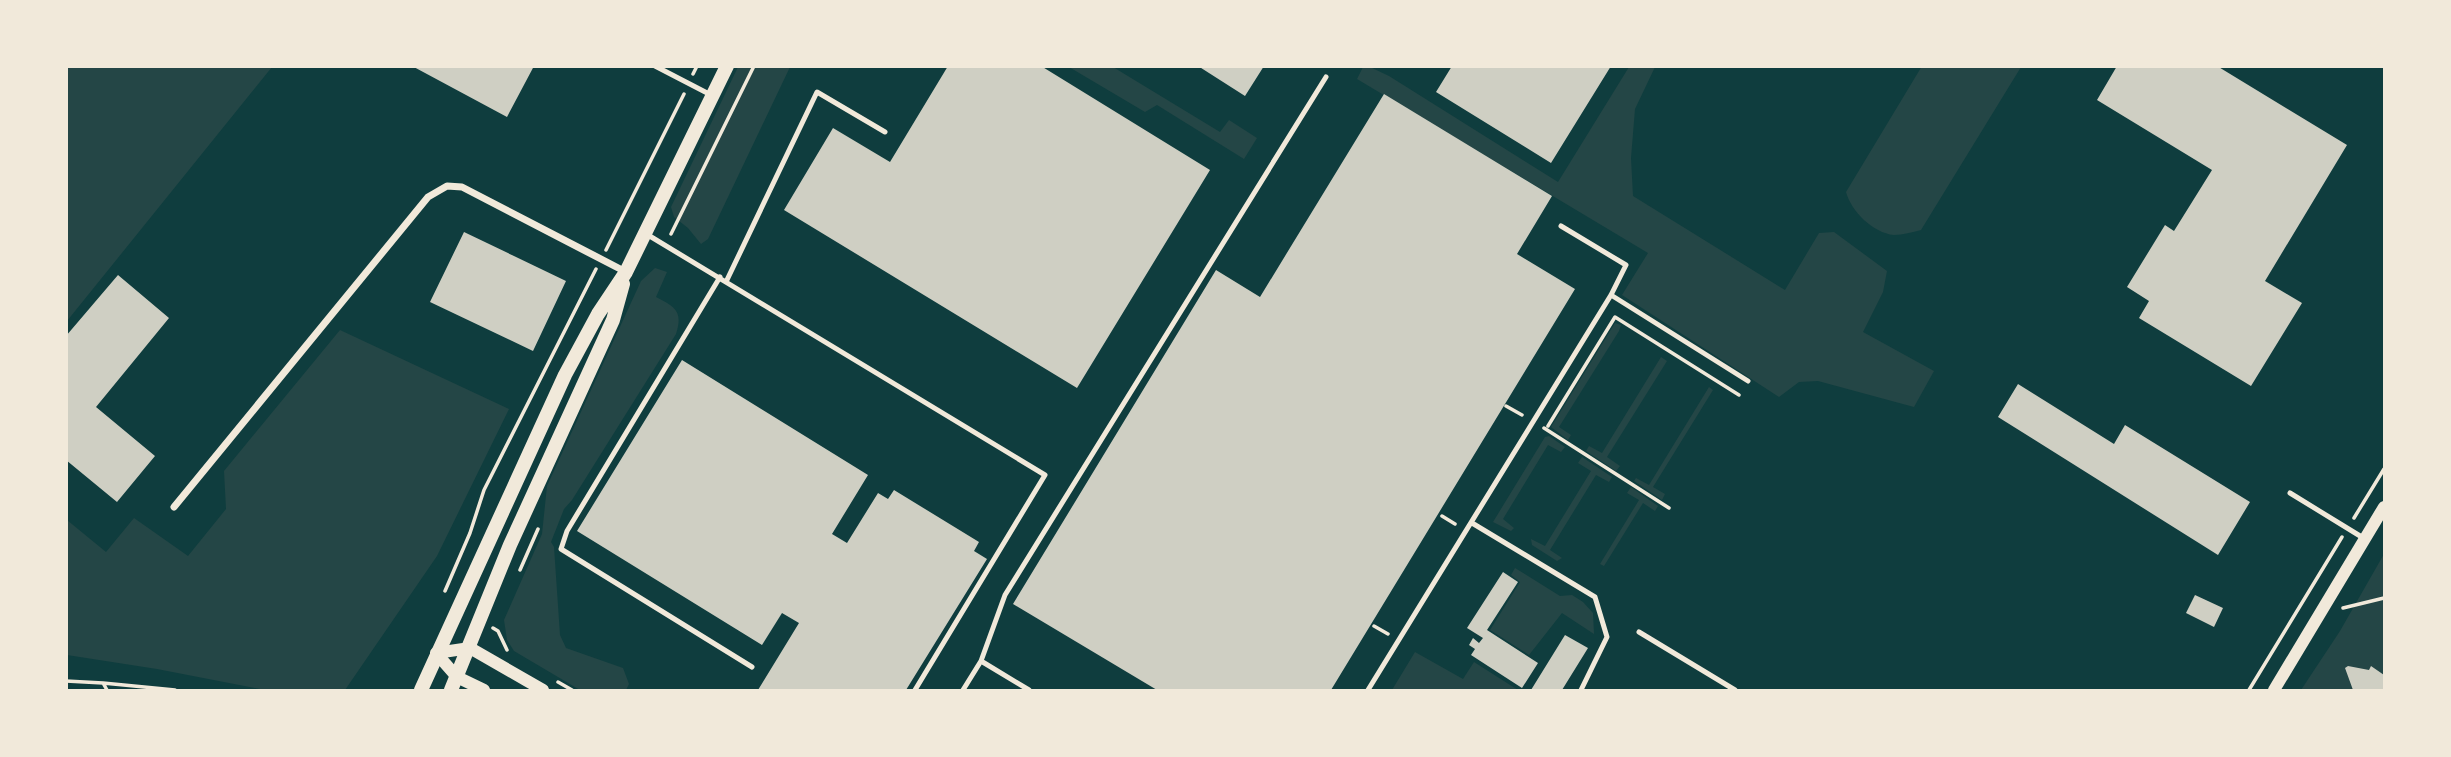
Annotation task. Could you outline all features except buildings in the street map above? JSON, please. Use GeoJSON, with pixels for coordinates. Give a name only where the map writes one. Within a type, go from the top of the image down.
{"type":"FeatureCollection","features":[{"type":"Feature","properties":{"kind":"main road"},"geometry":{"type":"LineString","coordinates":[[421,691],[436,653],[565,375],[598,314],[626,272],[727,66]]}},
{"type":"Feature","properties":{"kind":"main road"},"geometry":{"type":"LineString","coordinates":[[451,691],[510,545],[613,320],[626,272]]}},
{"type":"Feature","properties":{"kind":"street"},"geometry":{"type":"LineString","coordinates":[[174,507],[428,197],[447,186],[462,187],[626,272]]}},
{"type":"Feature","properties":{"kind":"street"},"geometry":{"type":"LineString","coordinates":[[2274,691],[2385,507]]}},
{"type":"Feature","properties":{"kind":"street"},"geometry":{"type":"LineString","coordinates":[[436,653],[470,649],[542,691]]}},
{"type":"Feature","properties":{"kind":"street"},"geometry":{"type":"LineString","coordinates":[[436,653],[457,677],[484,691]]}},
{"type":"Feature","properties":{"kind":"lane"},"geometry":{"type":"LineString","coordinates":[[655,66],[713,95]]}},
{"type":"Feature","properties":{"kind":"lane"},"geometry":{"type":"LineString","coordinates":[[963,691],[981,662],[1005,594],[1325,77]]}},
{"type":"Feature","properties":{"kind":"lane"},"geometry":{"type":"LineString","coordinates":[[726,282],[817,92],[884,132]]}},
{"type":"Feature","properties":{"kind":"lane"},"geometry":{"type":"LineString","coordinates":[[1368,691],[1611,295],[1626,265],[1560,226]]}},
{"type":"Feature","properties":{"kind":"lane"},"geometry":{"type":"LineString","coordinates":[[645,233],[1045,475],[915,691]]}},
{"type":"Feature","properties":{"kind":"lane"},"geometry":{"type":"LineString","coordinates":[[720,277],[567,531],[561,549],[752,667]]}},
{"type":"Feature","properties":{"kind":"lane"},"geometry":{"type":"LineString","coordinates":[[1611,295],[1748,381]]}},
{"type":"Feature","properties":{"kind":"lane"},"geometry":{"type":"LineString","coordinates":[[2290,493],[2365,539]]}},
{"type":"Feature","properties":{"kind":"lane"},"geometry":{"type":"LineString","coordinates":[[1472,523],[1595,597],[1607,637],[1581,691]]}},
{"type":"Feature","properties":{"kind":"lane"},"geometry":{"type":"LineString","coordinates":[[1639,632],[1735,691]]}},
{"type":"Feature","properties":{"kind":"lane"},"geometry":{"type":"LineString","coordinates":[[981,662],[1029,691]]}},
{"type":"Feature","properties":{"kind":"path"},"geometry":{"type":"LineString","coordinates":[[666,246],[754,66]]}},
{"type":"Feature","properties":{"kind":"path"},"geometry":{"type":"LineString","coordinates":[[1669,508],[1546,429],[1615,317],[1740,395]]}},
{"type":"Feature","properties":{"kind":"path"},"geometry":{"type":"LineString","coordinates":[[2249,691],[2385,469]]}},
{"type":"Feature","properties":{"kind":"path"},"geometry":{"type":"LineString","coordinates":[[2343,608],[2385,598]]}},
{"type":"Feature","properties":{"kind":"path"},"geometry":{"type":"LineString","coordinates":[[66,681],[175,691]]}},
{"type":"Feature","properties":{"kind":"path"},"geometry":{"type":"LineString","coordinates":[[103,684],[107,691]]}},
{"type":"Feature","properties":{"kind":"shaded area"},"geometry":{"type":"Polygon","coordinates":[[[1922,66],[2021,67],[1921,230],[1894,235],[1878,230],[1864,220],[1846,192],[1922,66]]]}},
{"type":"Feature","properties":{"kind":"shaded area"},"geometry":{"type":"Polygon","coordinates":[[[66,67],[272,67],[67,321],[66,67]]]}},
{"type":"Feature","properties":{"kind":"shaded area"},"geometry":{"type":"Polygon","coordinates":[[[738,67],[790,67],[708,239],[701,244],[688,228],[674,217],[671,207],[738,67]]]}},
{"type":"Feature","properties":{"kind":"shaded area"},"geometry":{"type":"Polygon","coordinates":[[[1069,67],[1113,67],[1220,132],[1229,120],[1257,138],[1244,159],[1157,105],[1145,112],[1069,67]]]}},
{"type":"Feature","properties":{"kind":"shaded area"},"geometry":{"type":"Polygon","coordinates":[[[1363,67],[1370,67],[1389,76],[1558,182],[1629,67],[1655,67],[1635,109],[1631,158],[1633,196],[1785,290],[1819,233],[1834,232],[1887,271],[1883,292],[1863,332],[1934,371],[1914,407],[1818,381],[1799,382],[1779,397],[1622,295],[1648,253],[1357,79],[1363,67]]]}},
{"type":"Feature","properties":{"kind":"shaded area"},"geometry":{"type":"Polygon","coordinates":[[[655,268],[667,272],[656,297],[676,311],[679,320],[676,334],[564,509],[551,542],[554,547],[560,635],[566,648],[623,668],[629,684],[626,690],[580,690],[514,651],[507,640],[504,620],[542,534],[547,486],[641,281],[655,268]]]}},
{"type":"Feature","properties":{"kind":"shaded area"},"geometry":{"type":"Polygon","coordinates":[[[1615,323],[1621,325],[1619,331],[1559,427],[1571,435],[1568,440],[1551,427],[1615,323]]]}},
{"type":"Feature","properties":{"kind":"shaded area"},"geometry":{"type":"Polygon","coordinates":[[[340,330],[509,409],[437,556],[345,690],[265,690],[67,655],[67,520],[106,552],[134,518],[188,556],[226,509],[224,471],[340,330]]]}},
{"type":"Feature","properties":{"kind":"shaded area"},"geometry":{"type":"Polygon","coordinates":[[[1661,357],[1667,361],[1607,457],[1620,466],[1616,471],[1586,451],[1589,446],[1602,453],[1661,357]]]}},
{"type":"Feature","properties":{"kind":"shaded area"},"geometry":{"type":"Polygon","coordinates":[[[1709,387],[1713,390],[1653,487],[1665,494],[1662,500],[1634,481],[1636,478],[1649,485],[1709,387]]]}},
{"type":"Feature","properties":{"kind":"shaded area"},"geometry":{"type":"Polygon","coordinates":[[[1549,436],[1565,447],[1561,452],[1548,445],[1503,519],[1514,528],[1511,531],[1493,522],[1545,437],[1549,436]]]}},
{"type":"Feature","properties":{"kind":"shaded area"},"geometry":{"type":"Polygon","coordinates":[[[1582,457],[1612,477],[1609,482],[1596,475],[1550,550],[1562,558],[1557,561],[1532,545],[1531,539],[1545,546],[1591,471],[1578,463],[1582,457]]]}},
{"type":"Feature","properties":{"kind":"shaded area"},"geometry":{"type":"Polygon","coordinates":[[[1631,487],[1658,506],[1655,511],[1643,503],[1604,566],[1600,564],[1639,500],[1627,493],[1631,487]]]}},
{"type":"Feature","properties":{"kind":"shaded area"},"geometry":{"type":"Polygon","coordinates":[[[2384,554],[2384,690],[2301,690],[2340,631],[2384,554]]]}},
{"type":"Feature","properties":{"kind":"shaded area"},"geometry":{"type":"Polygon","coordinates":[[[1515,568],[1560,596],[1572,595],[1583,602],[1593,613],[1594,634],[1562,613],[1529,655],[1490,630],[1520,582],[1511,575],[1515,568]]]}},
{"type":"Feature","properties":{"kind":"shaded area"},"geometry":{"type":"Polygon","coordinates":[[[1415,652],[1463,679],[1474,662],[1518,690],[1392,690],[1415,652]]]}}]}
